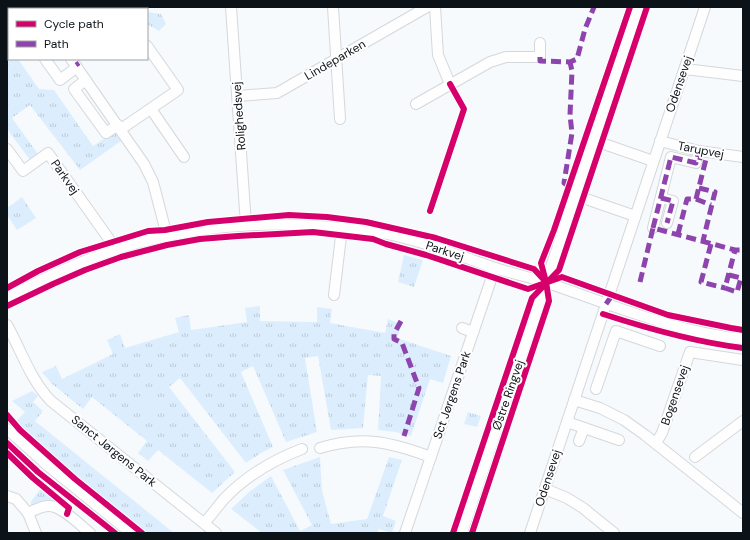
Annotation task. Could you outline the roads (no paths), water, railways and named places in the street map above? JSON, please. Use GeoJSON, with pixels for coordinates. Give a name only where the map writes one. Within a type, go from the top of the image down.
{"type":"FeatureCollection","features":[{"type":"Feature","properties":{"kind":"street","name":"Rolighedsvej"},"geometry":{"type":"LineString","coordinates":[[231,7],[246,225]]}},
{"type":"Feature","properties":{"kind":"street"},"geometry":{"type":"LineString","coordinates":[[333,7],[340,119]]}},
{"type":"Feature","properties":{"kind":"street","name":"Lindeparken"},"geometry":{"type":"LineString","coordinates":[[238,96],[277,92],[427,7]]}},
{"type":"Feature","properties":{"kind":"street"},"geometry":{"type":"LineString","coordinates":[[435,7],[438,55],[450,84]]}},
{"type":"Feature","properties":{"kind":"street","name":"Østre Ringvej"},"geometry":{"type":"LineString","coordinates":[[462,533],[638,7]]}},
{"type":"Feature","properties":{"kind":"street","name":"Odensevej"},"geometry":{"type":"LineString","coordinates":[[530,533],[705,7]]}},
{"type":"Feature","properties":{"kind":"street"},"geometry":{"type":"LineString","coordinates":[[416,104],[450,84],[495,61],[506,58],[540,57],[540,43]]}},
{"type":"Feature","properties":{"kind":"street"},"geometry":{"type":"LineString","coordinates":[[86,80],[74,89],[106,134],[151,109],[178,90],[148,47]]}},
{"type":"Feature","properties":{"kind":"street"},"geometry":{"type":"LineString","coordinates":[[46,60],[60,80],[74,63],[119,127],[144,164],[153,182],[167,236]]}},
{"type":"Feature","properties":{"kind":"street"},"geometry":{"type":"LineString","coordinates":[[684,69],[743,76]]}},
{"type":"Feature","properties":{"kind":"street"},"geometry":{"type":"LineString","coordinates":[[151,109],[184,157]]}},
{"type":"Feature","properties":{"kind":"street","name":"Tarupvej"},"geometry":{"type":"LineString","coordinates":[[660,141],[699,151],[743,157]]}},
{"type":"Feature","properties":{"kind":"street"},"geometry":{"type":"LineString","coordinates":[[607,145],[653,161]]}},
{"type":"Feature","properties":{"kind":"street","name":"Parkvej"},"geometry":{"type":"LineString","coordinates":[[7,149],[23,171],[48,153],[116,249]]}},
{"type":"Feature","properties":{"kind":"street"},"geometry":{"type":"LineString","coordinates":[[653,228],[671,157],[696,163],[699,151]]}},
{"type":"Feature","properties":{"kind":"street"},"geometry":{"type":"LineString","coordinates":[[660,198],[673,201],[667,223]]}},
{"type":"Feature","properties":{"kind":"street"},"geometry":{"type":"LineString","coordinates":[[589,200],[635,216]]}},
{"type":"Feature","properties":{"kind":"street","name":"Parkvej"},"geometry":{"type":"LineString","coordinates":[[7,298],[78,263],[116,249],[167,236],[208,229],[246,225],[290,224],[326,226],[384,234],[433,247],[495,268],[546,282],[658,321],[743,339]]}},
{"type":"Feature","properties":{"kind":"street"},"geometry":{"type":"LineString","coordinates":[[334,296],[342,228]]}},
{"type":"Feature","properties":{"kind":"street","name":"Sct Jørgens Park"},"geometry":{"type":"LineString","coordinates":[[405,533],[495,268]]}},
{"type":"Feature","properties":{"kind":"street","name":"Sanct Jørgens Park"},"geometry":{"type":"LineString","coordinates":[[7,325],[43,393],[51,401],[216,533]]}},
{"type":"Feature","properties":{"kind":"street"},"geometry":{"type":"LineString","coordinates":[[462,328],[473,332]]}},
{"type":"Feature","properties":{"kind":"street"},"geometry":{"type":"LineString","coordinates":[[596,389],[616,331],[660,346]]}},
{"type":"Feature","properties":{"kind":"street","name":"Bogensevej"},"geometry":{"type":"LineString","coordinates":[[656,443],[662,433],[690,352],[743,360]]}},
{"type":"Feature","properties":{"kind":"street"},"geometry":{"type":"LineString","coordinates":[[589,356],[605,362]]}},
{"type":"Feature","properties":{"kind":"street","name":"Bogensevej"},"geometry":{"type":"LineString","coordinates":[[574,400],[600,408],[624,420],[656,443],[743,513]]}},
{"type":"Feature","properties":{"kind":"street"},"geometry":{"type":"LineString","coordinates":[[695,456],[743,421]]}},
{"type":"Feature","properties":{"kind":"street"},"geometry":{"type":"LineString","coordinates":[[566,422],[619,440]]}},
{"type":"Feature","properties":{"kind":"street"},"geometry":{"type":"LineString","coordinates":[[579,442],[584,428]]}},
{"type":"Feature","properties":{"kind":"street"},"geometry":{"type":"LineString","coordinates":[[7,429],[47,465],[131,533]]}},
{"type":"Feature","properties":{"kind":"street"},"geometry":{"type":"LineString","coordinates":[[320,448],[337,443],[359,440],[404,447],[431,457]]}},
{"type":"Feature","properties":{"kind":"street"},"geometry":{"type":"LineString","coordinates":[[204,524],[224,499],[256,471],[280,458],[302,449]]}},
{"type":"Feature","properties":{"kind":"street"},"geometry":{"type":"LineString","coordinates":[[544,489],[567,498],[583,508],[614,533]]}},
{"type":"Feature","properties":{"kind":"street"},"geometry":{"type":"LineString","coordinates":[[12,498],[28,513],[36,533]]}},
{"type":"Feature","properties":{"kind":"street"},"geometry":{"type":"LineString","coordinates":[[28,513],[41,507],[56,507],[90,533]]}}]}
